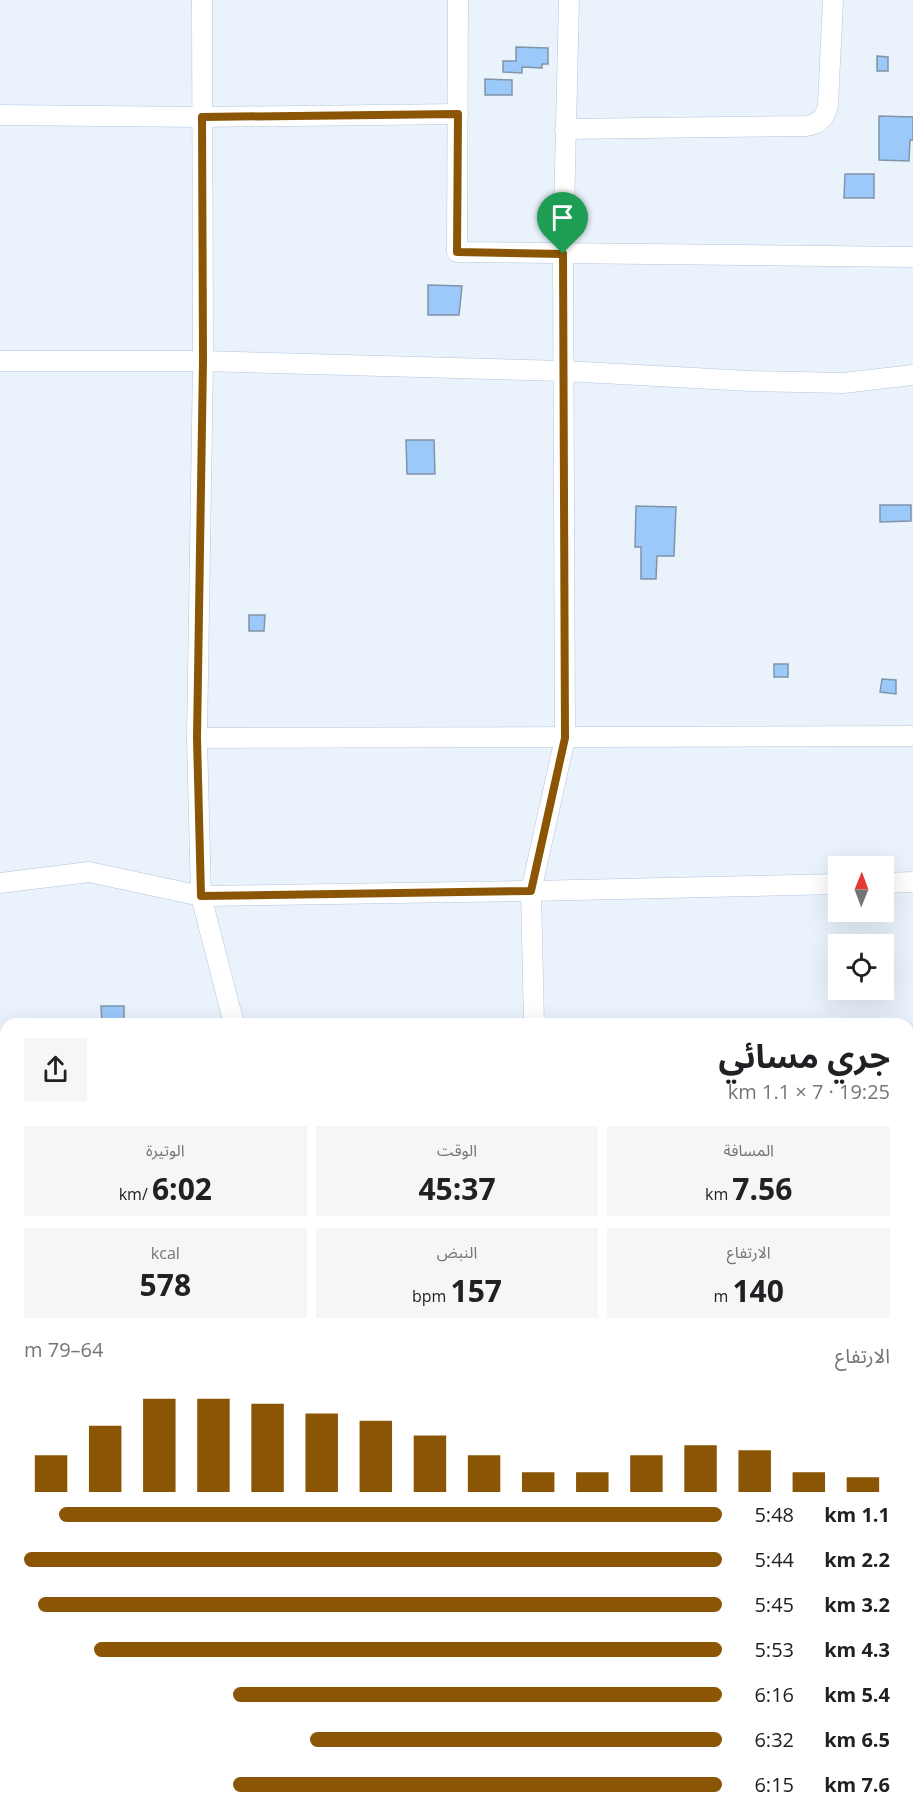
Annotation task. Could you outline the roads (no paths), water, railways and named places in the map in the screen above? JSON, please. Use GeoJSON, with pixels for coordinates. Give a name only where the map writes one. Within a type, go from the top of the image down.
{"type":"FeatureCollection","features":[{"type":"Feature","properties":{"kind":"street"},"geometry":{"type":"LineString","coordinates":[[202,0],[203,361],[197,738],[201,896],[232,1018]]}},
{"type":"Feature","properties":{"kind":"street"},"geometry":{"type":"LineString","coordinates":[[458,0],[457,252],[913,257]]}},
{"type":"Feature","properties":{"kind":"street"},"geometry":{"type":"LineString","coordinates":[[534,1018],[531,891],[565,738],[563,254],[569,0]]}},
{"type":"Feature","properties":{"kind":"street"},"geometry":{"type":"LineString","coordinates":[[565,129],[807,126],[816,123],[825,115],[828,104],[833,0]]}},
{"type":"Feature","properties":{"kind":"street"},"geometry":{"type":"LineString","coordinates":[[0,115],[202,117],[458,114]]}},
{"type":"Feature","properties":{"kind":"street"},"geometry":{"type":"LineString","coordinates":[[0,361],[203,361],[564,370],[750,381],[843,383],[913,375]]}},
{"type":"Feature","properties":{"kind":"street"},"geometry":{"type":"LineString","coordinates":[[197,738],[913,736]]}},
{"type":"Feature","properties":{"kind":"street"},"geometry":{"type":"LineString","coordinates":[[0,884],[89,872],[201,896],[828,884]]}},
{"type":"Feature","properties":{"kind":"street"},"geometry":{"type":"LineString","coordinates":[[894,883],[913,882]]}}]}
